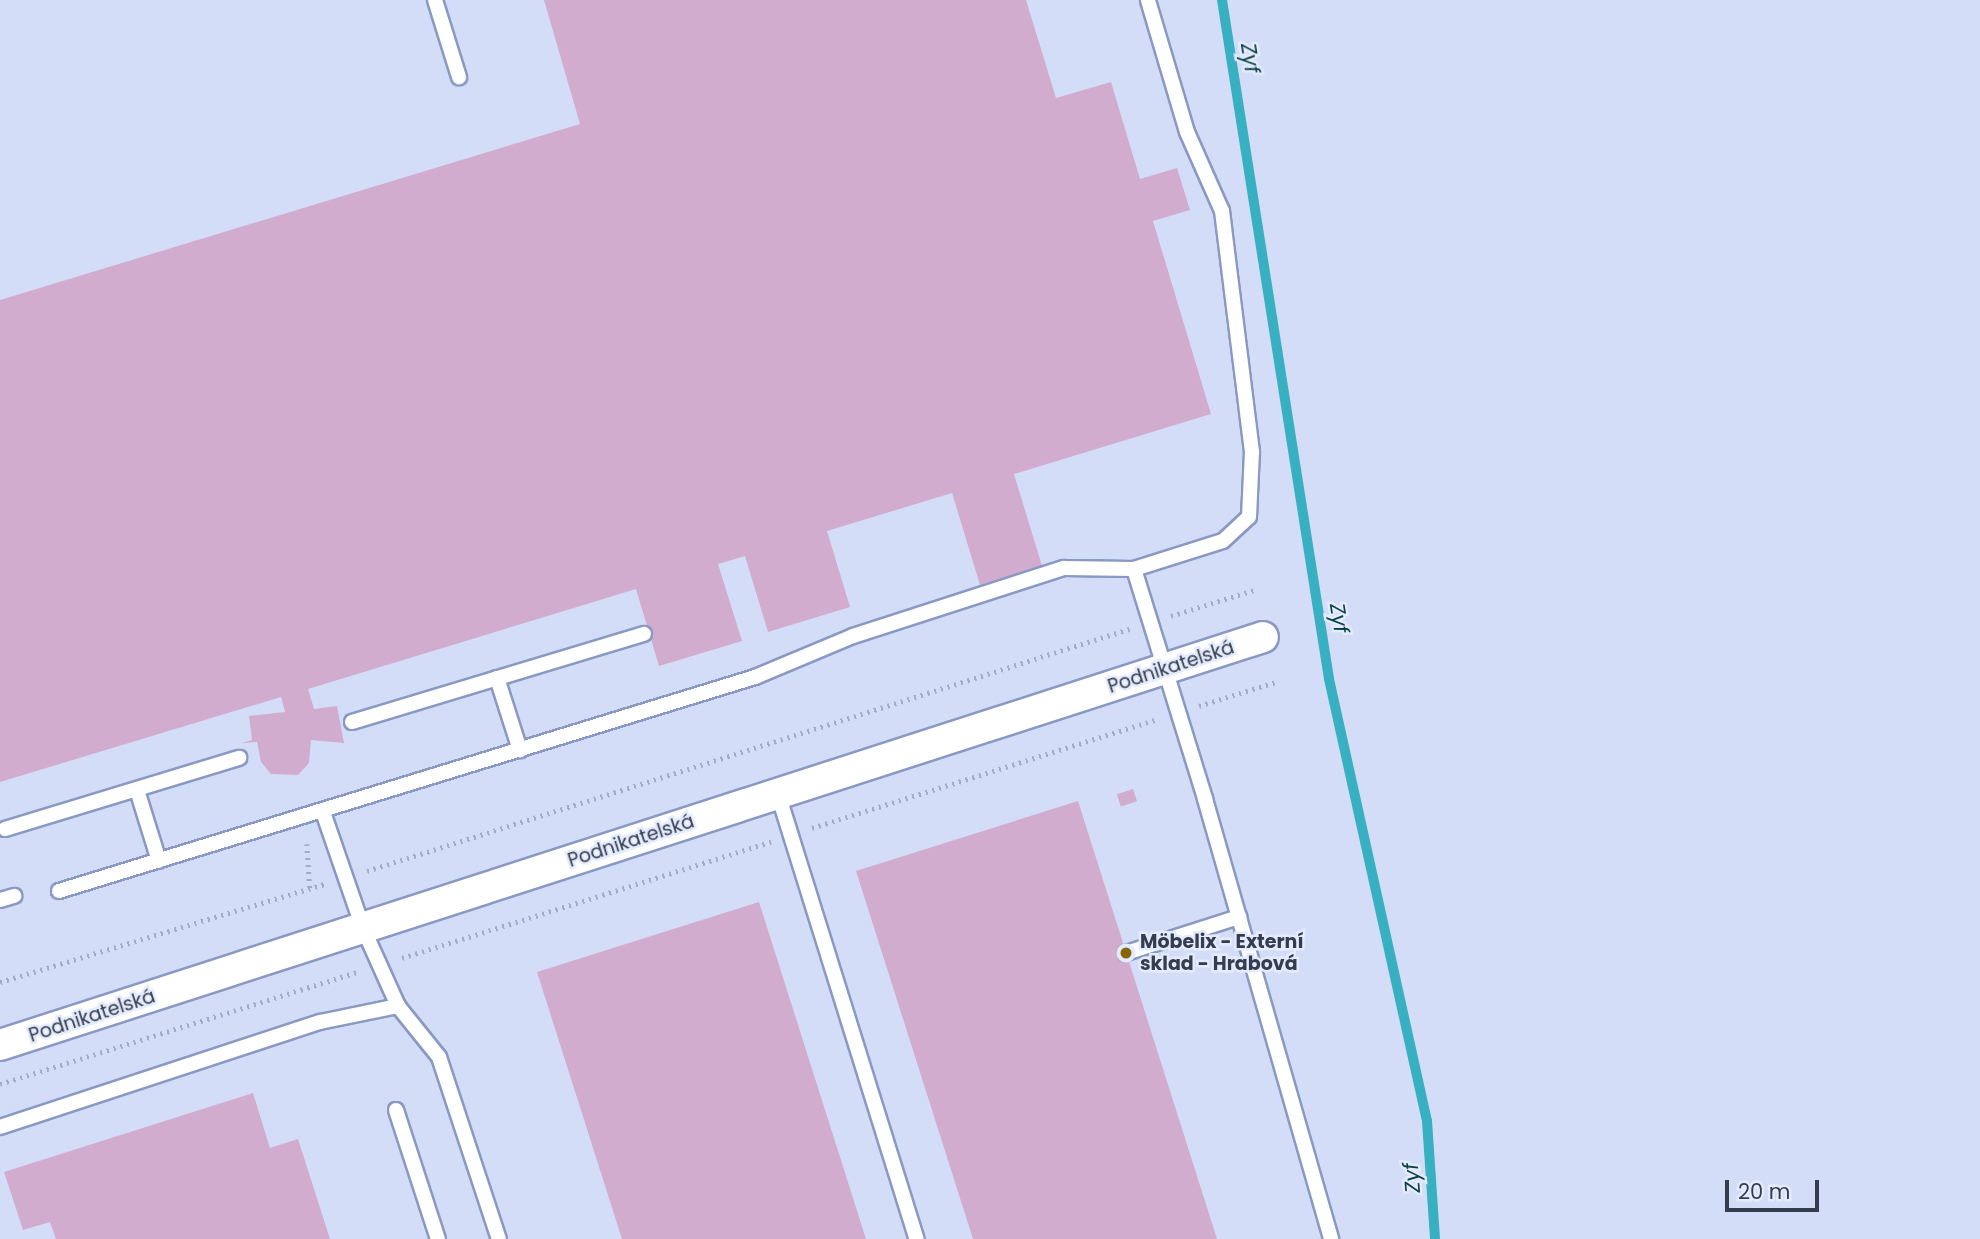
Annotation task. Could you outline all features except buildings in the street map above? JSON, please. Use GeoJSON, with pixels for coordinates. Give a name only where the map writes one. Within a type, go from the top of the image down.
{"type":"FeatureCollection","features":[{"type":"Feature","properties":{"kind":"street","name":"Podnikatelská"},"geometry":{"type":"LineString","coordinates":[[0,1045],[1263,637]]}},
{"type":"Feature","properties":{"kind":"lane"},"geometry":{"type":"LineString","coordinates":[[435,0],[458,77]]}},
{"type":"Feature","properties":{"kind":"lane"},"geometry":{"type":"LineString","coordinates":[[59,891],[755,677],[853,636],[1065,568],[1133,569],[1223,541],[1249,517],[1252,452],[1222,211],[1187,132],[1148,0]]}},
{"type":"Feature","properties":{"kind":"lane"},"geometry":{"type":"LineString","coordinates":[[1133,569],[1167,668],[1331,1239]]}},
{"type":"Feature","properties":{"kind":"lane"},"geometry":{"type":"LineString","coordinates":[[352,722],[644,634]]}},
{"type":"Feature","properties":{"kind":"lane"},"geometry":{"type":"LineString","coordinates":[[497,678],[520,750]]}},
{"type":"Feature","properties":{"kind":"lane"},"geometry":{"type":"LineString","coordinates":[[5,829],[239,758]]}},
{"type":"Feature","properties":{"kind":"lane"},"geometry":{"type":"LineString","coordinates":[[138,790],[159,861]]}},
{"type":"Feature","properties":{"kind":"lane"},"geometry":{"type":"LineString","coordinates":[[778,794],[917,1239]]}},
{"type":"Feature","properties":{"kind":"lane"},"geometry":{"type":"LineString","coordinates":[[323,812],[363,928],[398,1006],[439,1056],[499,1239]]}},
{"type":"Feature","properties":{"kind":"lane"},"geometry":{"type":"LineString","coordinates":[[1126,953],[1240,917]]}},
{"type":"Feature","properties":{"kind":"lane"},"geometry":{"type":"LineString","coordinates":[[0,1127],[320,1021],[398,1006]]}},
{"type":"Feature","properties":{"kind":"lane"},"geometry":{"type":"LineString","coordinates":[[396,1110],[438,1239]]}},
{"type":"Feature","properties":{"kind":"path"},"geometry":{"type":"LineString","coordinates":[[0,982],[347,877],[1257,589]]}},
{"type":"Feature","properties":{"kind":"path"},"geometry":{"type":"LineString","coordinates":[[0,1084],[1279,681]]}},
{"type":"Feature","properties":{"kind":"path"},"geometry":{"type":"LineString","coordinates":[[299,819],[312,860],[310,888]]}},
{"type":"Feature","properties":{"kind":"waterway","name":"Zyf"},"geometry":{"type":"LineString","coordinates":[[1222,0],[1329,679],[1427,1121],[1435,1239]]}},
{"type":"Feature","properties":{"kind":"place","name":"Möbelix - Externí sklad - Hrabová"},"geometry":{"type":"Point","coordinates":[1126,953]}}]}
